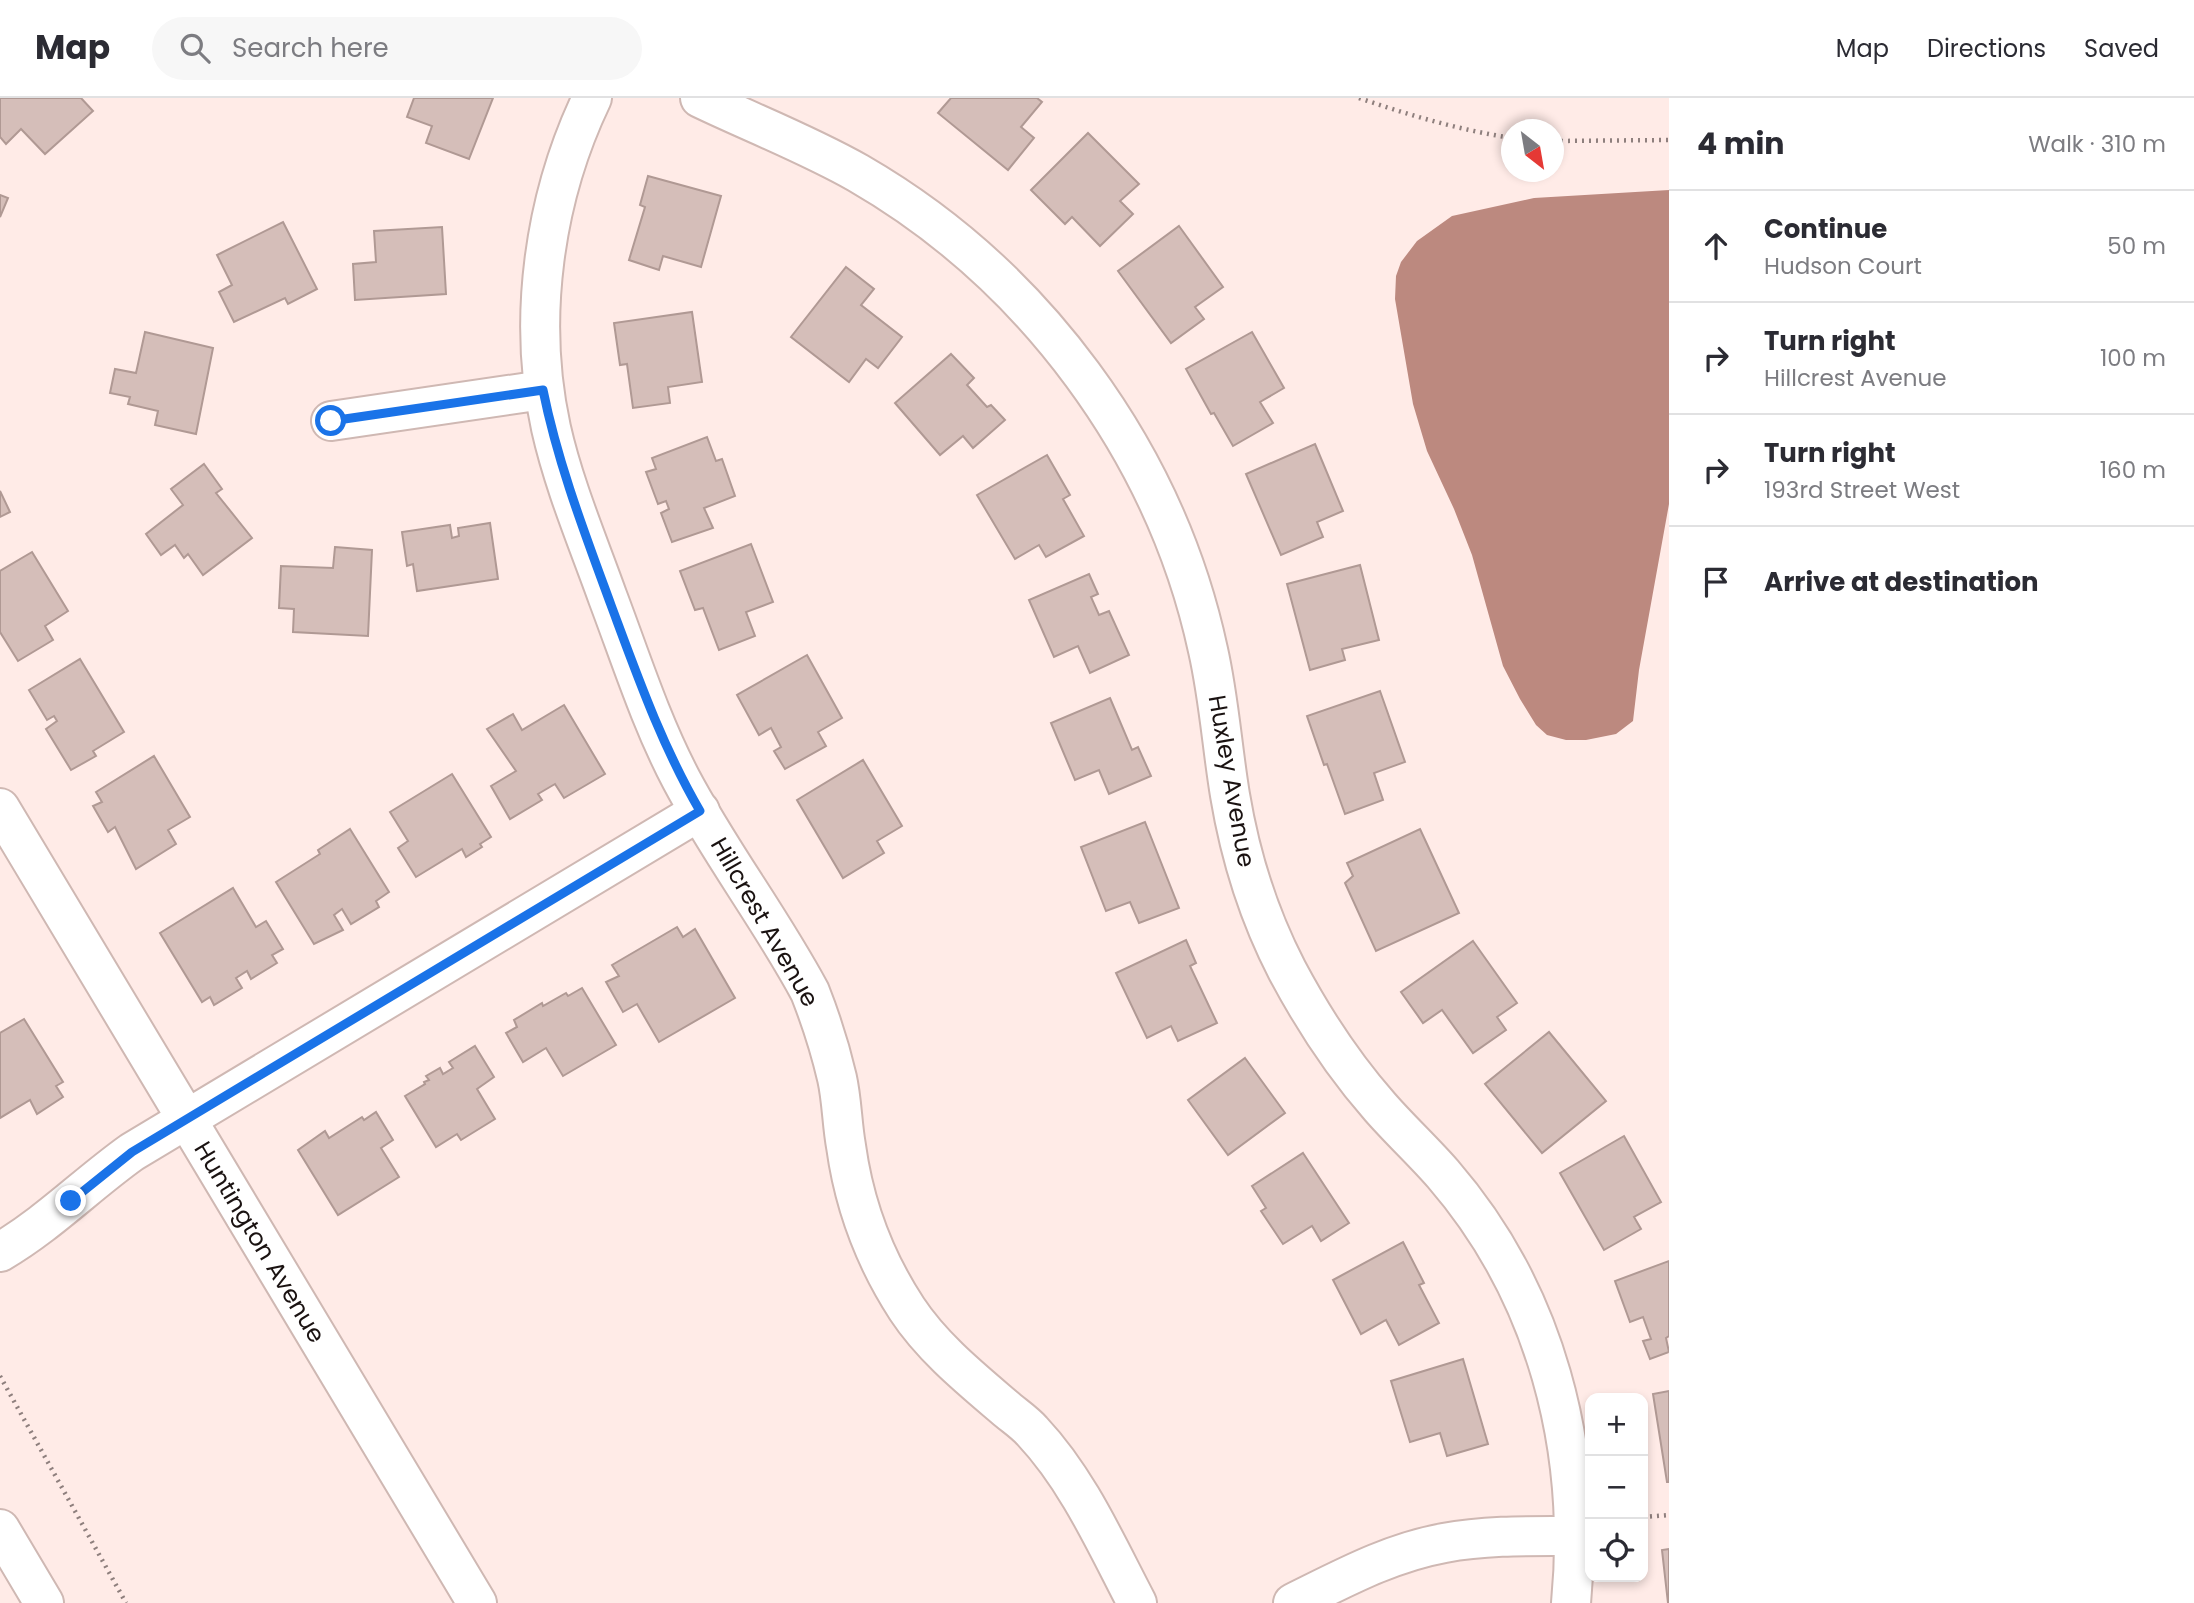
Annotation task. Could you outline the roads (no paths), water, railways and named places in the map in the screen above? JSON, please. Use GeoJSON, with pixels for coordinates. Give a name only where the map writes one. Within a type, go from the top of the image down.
{"type":"FeatureCollection","features":[{"type":"Feature","properties":{"kind":"street","name":"Hillcrest Avenue"},"geometry":{"type":"LineString","coordinates":[[592,98],[570,147],[545,252],[541,287],[543,390],[560,462],[641,686],[681,778],[810,992],[838,1080],[854,1192],[867,1231],[902,1300],[937,1345],[1030,1428],[1049,1450],[1094,1520],[1137,1603]]}},
{"type":"Feature","properties":{"kind":"street","name":"Huxley Avenue"},"geometry":{"type":"LineString","coordinates":[[699,98],[804,145],[858,173],[941,229],[980,262],[1042,324],[1082,373],[1136,458],[1178,550],[1194,598],[1215,684],[1230,798],[1239,841],[1266,924],[1284,965],[1328,1040],[1382,1110],[1443,1173],[1470,1207],[1516,1282],[1538,1332],[1560,1405],[1569,1448],[1574,1536],[1571,1603]]}},
{"type":"Feature","properties":{"kind":"street"},"geometry":{"type":"LineString","coordinates":[[331,421],[543,390]]}},
{"type":"Feature","properties":{"kind":"street","name":"Huntington Avenue"},"geometry":{"type":"LineString","coordinates":[[0,808],[477,1603]]}},
{"type":"Feature","properties":{"kind":"street"},"geometry":{"type":"LineString","coordinates":[[0,1252],[46,1223],[92,1182],[132,1152],[700,811]]}},
{"type":"Feature","properties":{"kind":"street"},"geometry":{"type":"LineString","coordinates":[[0,1530],[44,1603]]}},
{"type":"Feature","properties":{"kind":"street"},"geometry":{"type":"LineString","coordinates":[[1293,1603],[1376,1563],[1443,1543],[1479,1538],[1574,1536]]}}]}
